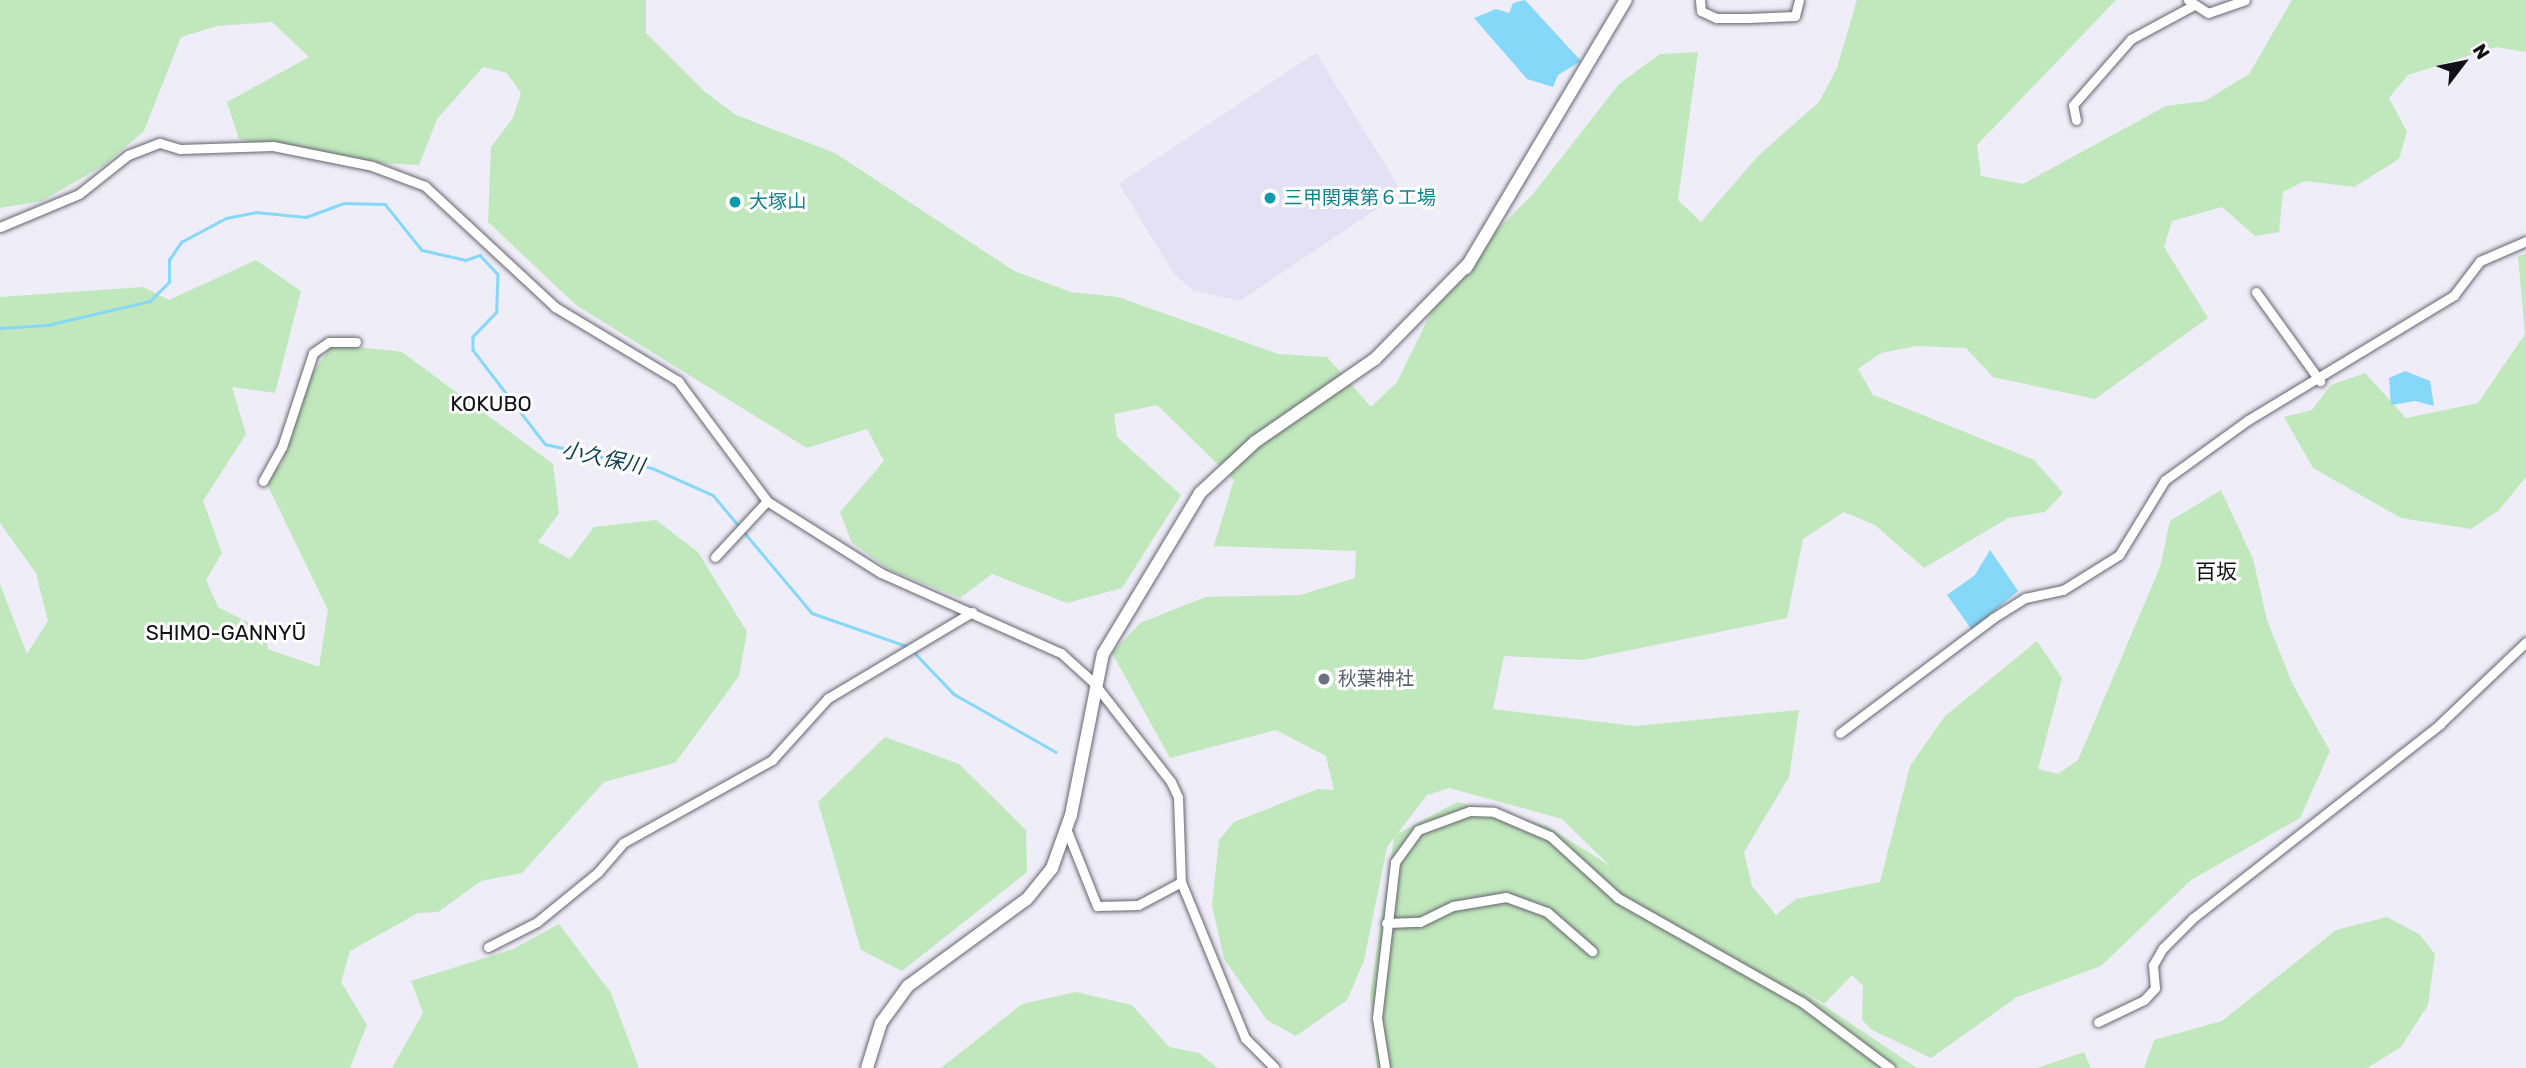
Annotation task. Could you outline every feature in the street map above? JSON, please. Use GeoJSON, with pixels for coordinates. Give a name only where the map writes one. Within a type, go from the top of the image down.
{"type":"FeatureCollection","features":[{"type":"Feature","properties":{"kind":"street"},"geometry":{"type":"LineString","coordinates":[[867,1068],[881,1023],[898,997],[1035,891],[1067,831],[1093,682],[1123,612],[1207,484],[1251,448],[1389,356],[1469,263],[1626,0]]}},
{"type":"Feature","properties":{"kind":"street"},"geometry":{"type":"LineString","coordinates":[[1700,0],[1705,14],[1738,18],[1795,16],[1799,0]]}},
{"type":"Feature","properties":{"kind":"street"},"geometry":{"type":"LineString","coordinates":[[2076,120],[2073,105],[2131,39],[2190,3],[2223,12],[2245,0]]}},
{"type":"Feature","properties":{"kind":"street"},"geometry":{"type":"LineString","coordinates":[[0,227],[79,194],[128,155],[160,143],[180,149],[273,146],[402,175],[425,186],[555,307],[678,380],[767,500],[881,573],[1061,653],[1093,682],[1146,744],[1178,797],[1181,882],[1245,1038],[1275,1068]]}},
{"type":"Feature","properties":{"kind":"street"},"geometry":{"type":"LineString","coordinates":[[1840,733],[1993,618],[2025,598],[2063,590],[2119,555],[2165,480],[2248,420],[2320,381],[2454,295],[2480,261],[2526,241]]}},
{"type":"Feature","properties":{"kind":"street"},"geometry":{"type":"LineString","coordinates":[[2256,292],[2320,381]]}},
{"type":"Feature","properties":{"kind":"street"},"geometry":{"type":"LineString","coordinates":[[262,481],[282,447],[313,353],[329,342],[356,342]]}},
{"type":"Feature","properties":{"kind":"street"},"geometry":{"type":"LineString","coordinates":[[715,557],[767,500]]}},
{"type":"Feature","properties":{"kind":"street"},"geometry":{"type":"LineString","coordinates":[[488,947],[537,922],[598,872],[623,843],[772,760],[828,698],[972,612]]}},
{"type":"Feature","properties":{"kind":"street"},"geometry":{"type":"LineString","coordinates":[[2098,1022],[2144,1000],[2155,988],[2153,965],[2163,948],[2193,918],[2440,724],[2526,642]]}},
{"type":"Feature","properties":{"kind":"street"},"geometry":{"type":"LineString","coordinates":[[1385,1068],[1377,1018],[1395,862],[1418,830],[1451,813],[1494,812],[1550,836],[1618,898],[1802,1002],[1889,1068]]}},
{"type":"Feature","properties":{"kind":"street"},"geometry":{"type":"LineString","coordinates":[[1067,831],[1097,906],[1138,905],[1181,882]]}},
{"type":"Feature","properties":{"kind":"street"},"geometry":{"type":"LineString","coordinates":[[1386,923],[1420,922],[1453,906],[1506,897],[1547,912],[1592,951]]}},
{"type":"Feature","properties":{"kind":"shaded area"},"geometry":{"type":"Polygon","coordinates":[[[1316,53],[1402,192],[1240,301],[1194,291],[1174,274],[1119,184],[1316,53]]]}},
{"type":"Feature","properties":{"kind":"green space"},"geometry":{"type":"Polygon","coordinates":[[[0,0],[646,0],[646,33],[705,92],[736,115],[835,153],[1014,271],[1071,292],[1118,297],[1278,354],[1327,357],[1371,407],[1397,382],[1447,280],[1533,194],[1619,84],[1660,54],[1698,52],[1678,200],[1701,222],[1757,157],[1819,102],[1837,68],[1857,0],[2116,0],[1977,145],[1981,176],[2023,184],[2166,106],[2205,101],[2249,74],[2292,0],[2526,0],[2526,52],[2496,47],[2408,75],[2389,98],[2407,132],[2399,159],[2354,187],[2305,181],[2283,192],[2279,232],[2255,236],[2222,207],[2172,221],[2164,247],[2208,318],[2095,399],[1993,377],[1966,348],[1917,346],[1881,353],[1858,369],[1873,395],[2034,460],[2063,493],[2045,512],[2008,518],[1924,568],[1875,525],[1844,512],[1803,539],[1787,618],[1582,660],[1504,656],[1493,709],[1635,726],[1799,710],[1789,777],[1744,852],[1752,886],[1776,915],[1796,899],[1880,882],[1910,766],[1945,716],[2037,641],[2062,678],[2038,769],[2058,774],[2078,760],[2160,567],[2170,521],[2221,490],[2253,559],[2267,620],[2293,685],[2330,751],[2300,818],[2191,880],[2101,966],[2017,997],[1931,1058],[1872,1030],[1862,1020],[1863,986],[1852,975],[1824,1004],[1780,976],[1917,1068],[1377,1068],[1370,994],[1394,838],[1387,847],[1364,961],[1347,1000],[1296,1036],[1267,1020],[1224,959],[1212,905],[1219,840],[1234,822],[1317,789],[1334,790],[1326,756],[1276,730],[1170,758],[1112,653],[1140,623],[1205,597],[1300,595],[1355,578],[1356,551],[1214,546],[1234,480],[1157,405],[1114,414],[1117,437],[1181,495],[1122,588],[1067,603],[992,574],[960,598],[890,570],[852,543],[840,512],[884,461],[867,429],[807,448],[576,305],[488,222],[491,147],[513,118],[521,93],[507,73],[483,67],[437,119],[419,165],[332,161],[239,139],[227,102],[309,57],[272,22],[217,26],[181,37],[144,131],[104,165],[42,201],[0,208],[0,0]],[[1449,788],[1427,795],[1397,834],[1457,802],[1547,826],[1610,866],[1562,819],[1449,788]]]}},
{"type":"Feature","properties":{"kind":"green space"},"geometry":{"type":"Polygon","coordinates":[[[2526,254],[2526,477],[2499,510],[2471,529],[2401,518],[2313,468],[2284,417],[2312,410],[2331,385],[2365,373],[2406,418],[2478,403],[2525,334],[2518,256],[2526,254]]]}},
{"type":"Feature","properties":{"kind":"green space"},"geometry":{"type":"Polygon","coordinates":[[[256,260],[301,291],[275,393],[232,387],[246,434],[203,501],[222,553],[206,580],[218,607],[264,631],[268,649],[319,667],[328,610],[264,478],[282,464],[302,389],[332,344],[402,352],[553,464],[559,513],[538,542],[570,559],[594,527],[656,520],[698,552],[747,632],[739,676],[675,763],[604,782],[522,873],[481,881],[438,912],[418,913],[350,951],[341,982],[367,1025],[350,1068],[0,1068],[0,584],[27,654],[48,621],[36,573],[0,523],[0,297],[143,287],[169,300],[256,260]]]}},
{"type":"Feature","properties":{"kind":"green space"},"geometry":{"type":"Polygon","coordinates":[[[885,737],[959,764],[1026,830],[1027,872],[902,971],[861,950],[818,802],[885,737]]]}},
{"type":"Feature","properties":{"kind":"green space"},"geometry":{"type":"Polygon","coordinates":[[[2387,917],[2419,934],[2435,954],[2428,1005],[2401,1047],[2367,1068],[2144,1068],[2154,1040],[2222,1021],[2336,930],[2387,917]]]}},
{"type":"Feature","properties":{"kind":"green space"},"geometry":{"type":"Polygon","coordinates":[[[559,924],[611,993],[639,1068],[392,1068],[423,1013],[411,981],[513,949],[559,924]]]}},
{"type":"Feature","properties":{"kind":"green space"},"geometry":{"type":"Polygon","coordinates":[[[1076,992],[1132,1005],[1169,1047],[1199,1053],[1218,1068],[941,1068],[1022,1004],[1076,992]]]}},
{"type":"Feature","properties":{"kind":"green space"},"geometry":{"type":"Polygon","coordinates":[[[2084,1052],[2091,1068],[2037,1068],[2084,1052]]]}},
{"type":"Feature","properties":{"kind":"water"},"geometry":{"type":"Polygon","coordinates":[[[1525,0],[1581,61],[1558,75],[1553,87],[1527,79],[1474,18],[1496,9],[1509,13],[1513,3],[1525,0]]]}},
{"type":"Feature","properties":{"kind":"water"},"geometry":{"type":"Polygon","coordinates":[[[2405,371],[2430,381],[2434,406],[2415,401],[2391,405],[2389,378],[2405,371]]]}},
{"type":"Feature","properties":{"kind":"water"},"geometry":{"type":"Polygon","coordinates":[[[1990,550],[2018,591],[1972,630],[1947,595],[1975,575],[1990,550]]]}},
{"type":"Feature","properties":{"kind":"waterway","name":"小久保川"},"geometry":{"type":"LineString","coordinates":[[0,328],[47,325],[150,301],[169,282],[169,260],[181,242],[226,218],[256,212],[306,217],[344,203],[385,204],[422,250],[466,260],[480,255],[498,274],[497,312],[473,337],[473,350],[545,444],[652,468],[713,495],[812,613],[906,646]]}},
{"type":"Feature","properties":{"kind":"waterway","name":"小久保川"},"geometry":{"type":"LineString","coordinates":[[912,650],[954,694],[1056,752]]}},
{"type":"Feature","properties":{"kind":"place","name":"三甲関東第６工場"},"geometry":{"type":"Point","coordinates":[1270,198]}},
{"type":"Feature","properties":{"kind":"place","name":"大塚山"},"geometry":{"type":"Point","coordinates":[735,202]}},
{"type":"Feature","properties":{"kind":"place","name":"秋葉神社"},"geometry":{"type":"Point","coordinates":[1324,679]}},
{"type":"Feature","properties":{"kind":"district","name":"KOKUBO"},"geometry":{"type":"Point","coordinates":[491,404]}},
{"type":"Feature","properties":{"kind":"district","name":"百坂"},"geometry":{"type":"Point","coordinates":[2216,572]}},
{"type":"Feature","properties":{"kind":"district","name":"SHIMO-GANNYŪ"},"geometry":{"type":"Point","coordinates":[226,633]}}]}
